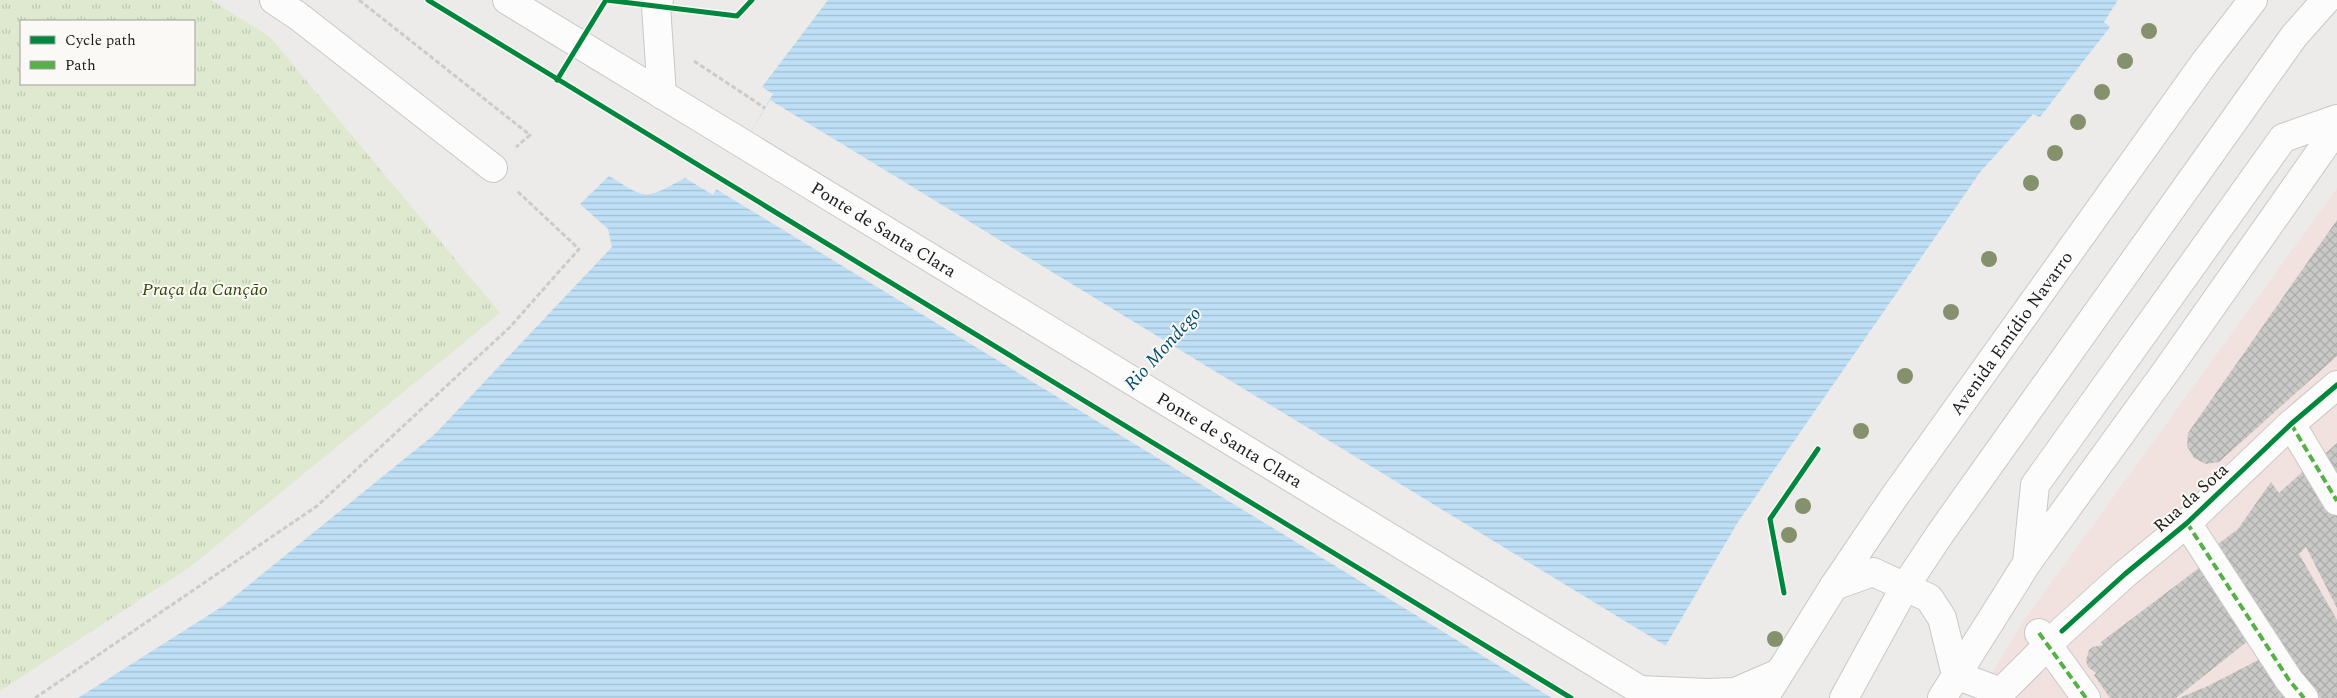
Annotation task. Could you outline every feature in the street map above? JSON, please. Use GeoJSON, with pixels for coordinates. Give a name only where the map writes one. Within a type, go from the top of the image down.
{"type":"FeatureCollection","features":[{"type":"Feature","properties":{"kind":"main road"},"geometry":{"type":"LineString","coordinates":[[274,0],[298,16],[492,168]]}},
{"type":"Feature","properties":{"kind":"main road","name":"Ponte de Santa Clara"},"geometry":{"type":"LineString","coordinates":[[507,0],[1643,694]]}},
{"type":"Feature","properties":{"kind":"main road"},"geometry":{"type":"LineString","coordinates":[[658,0],[656,6],[662,95]]}},
{"type":"Feature","properties":{"kind":"main road","name":"Avenida Emídio Navarro"},"geometry":{"type":"LineString","coordinates":[[1764,698],[1834,586],[1892,500],[2063,258],[2205,62],[2253,0]]}},
{"type":"Feature","properties":{"kind":"main road"},"geometry":{"type":"LineString","coordinates":[[1844,698],[1906,585],[1940,534],[2283,52],[2326,0]]}},
{"type":"Feature","properties":{"kind":"main road"},"geometry":{"type":"LineString","coordinates":[[2027,563],[2035,485],[2283,138],[2337,119]]}},
{"type":"Feature","properties":{"kind":"main road"},"geometry":{"type":"LineString","coordinates":[[1942,698],[2027,563],[2167,370],[2337,128]]}},
{"type":"Feature","properties":{"kind":"main road","name":"Rua da Sota"},"geometry":{"type":"LineString","coordinates":[[1956,675],[2001,692],[2050,636],[2187,523],[2291,424],[2337,385]]}},
{"type":"Feature","properties":{"kind":"main road"},"geometry":{"type":"LineString","coordinates":[[2291,424],[2337,501]]}},
{"type":"Feature","properties":{"kind":"main road"},"geometry":{"type":"LineString","coordinates":[[2187,523],[2289,680],[2304,698]]}},
{"type":"Feature","properties":{"kind":"main road"},"geometry":{"type":"LineString","coordinates":[[1834,586],[1873,572],[1906,585],[1929,598],[1942,618],[1956,675]]}},
{"type":"Feature","properties":{"kind":"main road"},"geometry":{"type":"LineString","coordinates":[[2050,636],[2086,698]]}},
{"type":"Feature","properties":{"kind":"main road"},"geometry":{"type":"LineString","coordinates":[[1643,694],[1735,692],[1779,673]]}},
{"type":"Feature","properties":{"kind":"path"},"geometry":{"type":"LineString","coordinates":[[35,698],[316,506],[510,327],[579,248],[492,168],[530,135],[359,0]]}},
{"type":"Feature","properties":{"kind":"path"},"geometry":{"type":"LineString","coordinates":[[692,54],[695,62],[765,108]]}},
{"type":"Feature","properties":{"kind":"path"},"geometry":{"type":"LineString","coordinates":[[1784,593],[1770,519],[1818,449]]}},
{"type":"Feature","properties":{"kind":"shaded area"},"geometry":{"type":"Polygon","coordinates":[[[2337,188],[2337,698],[1977,698],[2022,623],[2337,188]]]}},
{"type":"Feature","properties":{"kind":"green space","name":"Praça da Canção"},"geometry":{"type":"Polygon","coordinates":[[[0,0],[211,0],[269,36],[500,313],[190,567],[0,691],[0,0]]]}},
{"type":"Feature","properties":{"kind":"water","name":"Rio Mondego"},"geometry":{"type":"Polygon","coordinates":[[[828,0],[2118,0],[2104,22],[2110,27],[2040,117],[2033,114],[1981,171],[1738,522],[1635,698],[78,698],[223,606],[435,434],[612,247],[608,229],[580,204],[609,176],[632,190],[646,194],[661,190],[685,178],[713,195],[773,94],[762,87],[828,0]]]}},
{"type":"Feature","properties":{"kind":"pier"},"geometry":{"type":"Polygon","coordinates":[[[770,100],[1666,646],[1635,698],[1552,698],[716,189],[770,100]]]}},
{"type":"Feature","properties":{"kind":"building"},"geometry":{"type":"Polygon","coordinates":[[[2337,220],[2337,356],[2219,462],[2206,464],[2194,458],[2187,446],[2188,433],[2337,220]]]}},
{"type":"Feature","properties":{"kind":"building"},"geometry":{"type":"Polygon","coordinates":[[[2337,443],[2337,492],[2318,460],[2337,443]]]}},
{"type":"Feature","properties":{"kind":"building"},"geometry":{"type":"Polygon","coordinates":[[[2310,465],[2337,507],[2337,608],[2306,547],[2299,554],[2337,620],[2337,698],[2320,698],[2301,677],[2218,544],[2238,529],[2271,482],[2279,493],[2310,465]]]}},
{"type":"Feature","properties":{"kind":"building"},"geometry":{"type":"Polygon","coordinates":[[[2199,568],[2253,637],[2176,698],[2110,698],[2094,675],[2096,673],[2088,667],[2086,661],[2089,650],[2103,645],[2101,642],[2199,568]]]}},
{"type":"Feature","properties":{"kind":"building"},"geometry":{"type":"Polygon","coordinates":[[[2266,656],[2297,698],[2179,698],[2208,686],[2266,656]]]}},
{"type":"Feature","properties":{"kind":"marked path"},"geometry":{"type":"LineString","coordinates":[[2291,424],[2337,501]]}},
{"type":"Feature","properties":{"kind":"marked path"},"geometry":{"type":"LineString","coordinates":[[2187,523],[2289,680],[2304,698]]}},
{"type":"Feature","properties":{"kind":"marked path"},"geometry":{"type":"LineString","coordinates":[[2039,633],[2086,698]]}},
{"type":"Feature","properties":{"kind":"cycle path"},"geometry":{"type":"LineString","coordinates":[[428,0],[1571,698]]}},
{"type":"Feature","properties":{"kind":"cycle path"},"geometry":{"type":"LineString","coordinates":[[557,80],[606,0],[737,16],[752,0]]}},
{"type":"Feature","properties":{"kind":"cycle path"},"geometry":{"type":"LineString","coordinates":[[2062,631],[2125,574],[2187,523],[2291,424],[2337,385]]}},
{"type":"Feature","properties":{"kind":"cycle path"},"geometry":{"type":"LineString","coordinates":[[1784,593],[1770,519],[1818,449]]}}]}
